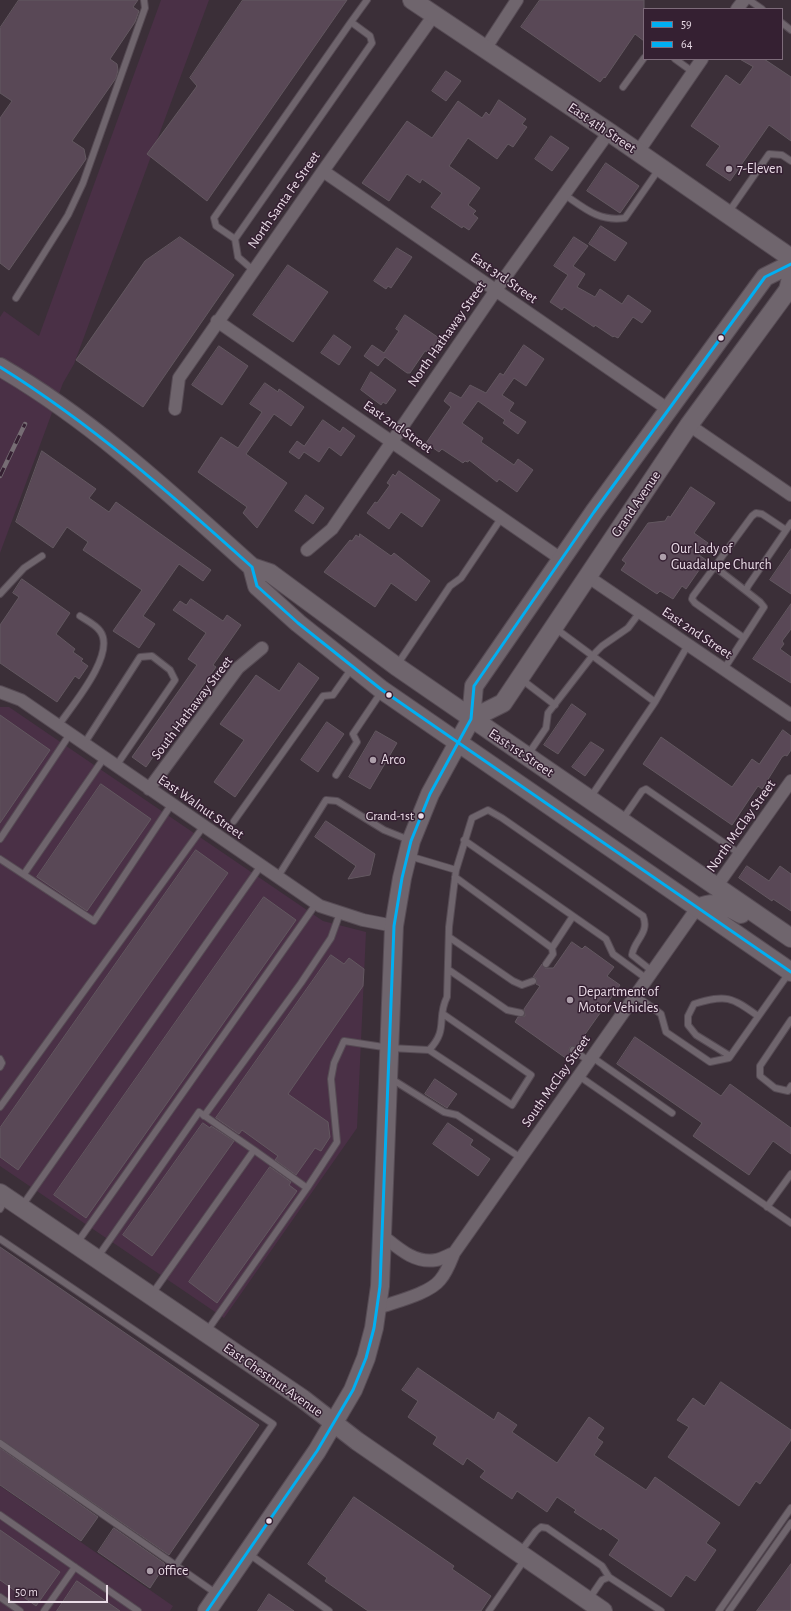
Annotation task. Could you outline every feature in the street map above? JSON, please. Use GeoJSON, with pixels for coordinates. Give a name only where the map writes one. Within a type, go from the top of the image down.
{"type":"FeatureCollection","features":[{"type":"Feature","properties":{"kind":"main road","name":"East 4th Street"},"geometry":{"type":"LineString","coordinates":[[412,0],[609,132],[791,258]]}},
{"type":"Feature","properties":{"kind":"main road","name":"Grand Avenue"},"geometry":{"type":"LineString","coordinates":[[207,1611],[317,1451],[353,1390],[366,1358],[378,1308],[383,1236],[394,926],[409,848],[430,794],[457,742],[471,719],[474,686],[561,559],[765,277],[791,264]]}},
{"type":"Feature","properties":{"kind":"main road","name":"Grand Avenue"},"geometry":{"type":"LineString","coordinates":[[471,719],[503,703],[689,425],[788,290],[791,278]]}},
{"type":"Feature","properties":{"kind":"main road","name":"East 1st Street"},"geometry":{"type":"LineString","coordinates":[[0,367],[94,431],[152,477],[252,567],[270,573],[471,719],[790,936]]}},
{"type":"Feature","properties":{"kind":"main road","name":"East 1st Street"},"geometry":{"type":"LineString","coordinates":[[252,567],[257,586],[298,624],[382,690],[791,972]]}},
{"type":"Feature","properties":{"kind":"main road"},"geometry":{"type":"LineString","coordinates":[[698,908],[710,903],[725,906],[790,936]]}},
{"type":"Feature","properties":{"kind":"main road","name":"East Chestnut Avenue"},"geometry":{"type":"LineString","coordinates":[[2,1200],[22,1208],[97,1258],[303,1399],[357,1441],[603,1611]]}},
{"type":"Feature","properties":{"kind":"street"},"geometry":{"type":"LineString","coordinates":[[485,49],[517,0]]}},
{"type":"Feature","properties":{"kind":"street","name":"North Santa Fe Street"},"geometry":{"type":"LineString","coordinates":[[175,409],[179,378],[217,321],[434,15]]}},
{"type":"Feature","properties":{"kind":"street"},"geometry":{"type":"LineString","coordinates":[[638,152],[701,60]]}},
{"type":"Feature","properties":{"kind":"street","name":"North Hathaway Street"},"geometry":{"type":"LineString","coordinates":[[307,550],[332,529],[496,290],[609,132]]}},
{"type":"Feature","properties":{"kind":"street","name":"East 3rd Street"},"geometry":{"type":"LineString","coordinates":[[323,171],[669,410]]}},
{"type":"Feature","properties":{"kind":"street","name":"East 2nd Street"},"geometry":{"type":"LineString","coordinates":[[217,321],[561,559]]}},
{"type":"Feature","properties":{"kind":"street"},"geometry":{"type":"LineString","coordinates":[[689,425],[791,495]]}},
{"type":"Feature","properties":{"kind":"street","name":"East 2nd Street"},"geometry":{"type":"LineString","coordinates":[[587,576],[791,715]]}},
{"type":"Feature","properties":{"kind":"street","name":"South Hathaway Street"},"geometry":{"type":"LineString","coordinates":[[149,790],[238,668],[262,648]]}},
{"type":"Feature","properties":{"kind":"street","name":"East Walnut Street"},"geometry":{"type":"LineString","coordinates":[[0,692],[21,700],[260,867],[316,904],[363,920],[394,926]]}},
{"type":"Feature","properties":{"kind":"street","name":"North McClay Street"},"geometry":{"type":"LineString","coordinates":[[716,887],[789,787]]}},
{"type":"Feature","properties":{"kind":"street","name":"South McClay Street"},"geometry":{"type":"LineString","coordinates":[[378,1308],[424,1291],[439,1282],[448,1268],[454,1253],[649,975],[698,908]]}},
{"type":"Feature","properties":{"kind":"street"},"geometry":{"type":"LineString","coordinates":[[383,1236],[404,1253],[420,1260],[436,1260],[454,1253]]}},
{"type":"Feature","properties":{"kind":"lane"},"geometry":{"type":"LineString","coordinates":[[16,298],[68,215],[83,183],[145,8],[144,0]]}},
{"type":"Feature","properties":{"kind":"lane"},"geometry":{"type":"LineString","coordinates":[[235,239],[216,226],[214,218],[367,0]]}},
{"type":"Feature","properties":{"kind":"lane"},"geometry":{"type":"LineString","coordinates":[[749,0],[761,8]]}},
{"type":"Feature","properties":{"kind":"lane"},"geometry":{"type":"LineString","coordinates":[[253,270],[238,257],[235,239],[372,43],[370,36],[351,22]]}},
{"type":"Feature","properties":{"kind":"lane"},"geometry":{"type":"LineString","coordinates":[[623,87],[643,59]]}},
{"type":"Feature","properties":{"kind":"lane"},"geometry":{"type":"LineString","coordinates":[[676,60],[693,72]]}},
{"type":"Feature","properties":{"kind":"lane"},"geometry":{"type":"LineString","coordinates":[[727,214],[768,154],[782,155],[791,161]]}},
{"type":"Feature","properties":{"kind":"lane"},"geometry":{"type":"LineString","coordinates":[[565,194],[594,215],[616,219],[625,218],[660,168]]}},
{"type":"Feature","properties":{"kind":"lane"},"geometry":{"type":"LineString","coordinates":[[744,638],[692,599],[752,516],[756,513],[762,514],[786,530]]}},
{"type":"Feature","properties":{"kind":"lane"},"geometry":{"type":"LineString","coordinates":[[396,666],[450,586],[461,578],[502,517]]}},
{"type":"Feature","properties":{"kind":"lane"},"geometry":{"type":"LineString","coordinates":[[746,591],[751,581],[791,523]]}},
{"type":"Feature","properties":{"kind":"lane"},"geometry":{"type":"LineString","coordinates":[[0,594],[24,568],[42,556]]}},
{"type":"Feature","properties":{"kind":"lane"},"geometry":{"type":"LineString","coordinates":[[715,567],[760,602],[764,607],[724,669]]}},
{"type":"Feature","properties":{"kind":"lane"},"geometry":{"type":"LineString","coordinates":[[526,757],[539,741],[546,728],[548,713],[593,655],[628,628],[640,612]]}},
{"type":"Feature","properties":{"kind":"lane"},"geometry":{"type":"LineString","coordinates":[[58,726],[94,674],[103,656],[103,638],[100,630],[80,616]]}},
{"type":"Feature","properties":{"kind":"lane"},"geometry":{"type":"LineString","coordinates":[[554,627],[655,702]]}},
{"type":"Feature","properties":{"kind":"lane"},"geometry":{"type":"LineString","coordinates":[[589,800],[655,702],[688,645]]}},
{"type":"Feature","properties":{"kind":"lane"},"geometry":{"type":"LineString","coordinates":[[84,744],[140,657],[152,656],[170,670],[175,680],[116,766]]}},
{"type":"Feature","properties":{"kind":"lane"},"geometry":{"type":"LineString","coordinates":[[234,821],[323,696],[333,695],[353,667]]}},
{"type":"Feature","properties":{"kind":"lane"},"geometry":{"type":"LineString","coordinates":[[520,679],[555,704]]}},
{"type":"Feature","properties":{"kind":"lane"},"geometry":{"type":"LineString","coordinates":[[336,775],[357,742],[353,734],[382,690]]}},
{"type":"Feature","properties":{"kind":"lane"},"geometry":{"type":"LineString","coordinates":[[0,839],[70,734]]}},
{"type":"Feature","properties":{"kind":"lane"},"geometry":{"type":"LineString","coordinates":[[24,874],[104,758]]}},
{"type":"Feature","properties":{"kind":"lane"},"geometry":{"type":"LineString","coordinates":[[621,822],[642,791],[646,790],[740,854]]}},
{"type":"Feature","properties":{"kind":"lane"},"geometry":{"type":"LineString","coordinates":[[277,878],[326,800],[337,800],[409,848],[456,870]]}},
{"type":"Feature","properties":{"kind":"lane"},"geometry":{"type":"LineString","coordinates":[[0,859],[94,921],[171,805]]}},
{"type":"Feature","properties":{"kind":"lane"},"geometry":{"type":"LineString","coordinates":[[428,1050],[439,1040],[443,1006],[447,997],[449,937],[456,870],[472,818],[488,810],[502,818],[643,916],[646,923],[644,931],[635,945],[632,955],[649,975]]}},
{"type":"Feature","properties":{"kind":"lane"},"geometry":{"type":"LineString","coordinates":[[0,1107],[203,827]]}},
{"type":"Feature","properties":{"kind":"lane"},"geometry":{"type":"LineString","coordinates":[[464,840],[606,939],[613,954],[649,975]]}},
{"type":"Feature","properties":{"kind":"lane"},"geometry":{"type":"LineString","coordinates":[[22,1208],[260,867]]}},
{"type":"Feature","properties":{"kind":"lane"},"geometry":{"type":"LineString","coordinates":[[455,877],[552,948]]}},
{"type":"Feature","properties":{"kind":"lane"},"geometry":{"type":"LineString","coordinates":[[76,1245],[316,904]]}},
{"type":"Feature","properties":{"kind":"lane"},"geometry":{"type":"LineString","coordinates":[[204,1116],[301,982],[330,938],[340,913]]}},
{"type":"Feature","properties":{"kind":"lane"},"geometry":{"type":"LineString","coordinates":[[546,964],[553,954],[552,948],[573,916]]}},
{"type":"Feature","properties":{"kind":"lane"},"geometry":{"type":"LineString","coordinates":[[449,937],[513,981],[522,985],[533,981]]}},
{"type":"Feature","properties":{"kind":"lane"},"geometry":{"type":"LineString","coordinates":[[449,970],[507,1010],[521,1013]]}},
{"type":"Feature","properties":{"kind":"lane"},"geometry":{"type":"LineString","coordinates":[[635,995],[661,1014],[666,1032],[710,1062],[728,1058],[730,1056],[791,972]]}},
{"type":"Feature","properties":{"kind":"lane"},"geometry":{"type":"LineString","coordinates":[[730,1056],[696,1035],[688,1025],[688,1016],[694,1004],[709,1000],[736,1000],[758,1016]]}},
{"type":"Feature","properties":{"kind":"lane"},"geometry":{"type":"LineString","coordinates":[[206,1333],[308,1188],[336,1142],[331,1079],[334,1063],[344,1042],[390,1048],[428,1050],[512,1105],[531,1076],[443,1014]]}},
{"type":"Feature","properties":{"kind":"lane"},"geometry":{"type":"LineString","coordinates":[[791,1020],[760,1066],[760,1076],[775,1088],[788,1091],[791,1086]]}},
{"type":"Feature","properties":{"kind":"lane"},"geometry":{"type":"LineString","coordinates":[[573,1050],[590,1059],[672,1113]]}},
{"type":"Feature","properties":{"kind":"lane"},"geometry":{"type":"LineString","coordinates":[[0,1058],[2,1063],[0,1066]]}},
{"type":"Feature","properties":{"kind":"lane"},"geometry":{"type":"LineString","coordinates":[[579,1076],[791,1224]]}},
{"type":"Feature","properties":{"kind":"lane"},"geometry":{"type":"LineString","coordinates":[[389,1077],[444,1112],[457,1115],[521,1158]]}},
{"type":"Feature","properties":{"kind":"lane"},"geometry":{"type":"LineString","coordinates":[[97,1258],[199,1112],[308,1188]]}},
{"type":"Feature","properties":{"kind":"lane"},"geometry":{"type":"LineString","coordinates":[[151,1296],[254,1150]]}},
{"type":"Feature","properties":{"kind":"lane"},"geometry":{"type":"LineString","coordinates":[[768,1207],[791,1174]]}},
{"type":"Feature","properties":{"kind":"lane"},"geometry":{"type":"LineString","coordinates":[[0,1239],[273,1424],[176,1565]]}},
{"type":"Feature","properties":{"kind":"lane"},"geometry":{"type":"LineString","coordinates":[[0,1443],[219,1594]]}},
{"type":"Feature","properties":{"kind":"lane"},"geometry":{"type":"LineString","coordinates":[[719,1611],[791,1508]]}},
{"type":"Feature","properties":{"kind":"lane"},"geometry":{"type":"LineString","coordinates":[[0,1515],[136,1610]]}},
{"type":"Feature","properties":{"kind":"lane"},"geometry":{"type":"LineString","coordinates":[[729,1611],[791,1523]]}},
{"type":"Feature","properties":{"kind":"lane"},"geometry":{"type":"LineString","coordinates":[[489,1611],[536,1531],[542,1527],[547,1528],[602,1566],[609,1578],[661,1611]]}},
{"type":"Feature","properties":{"kind":"lane"},"geometry":{"type":"LineString","coordinates":[[247,1553],[329,1611]]}},
{"type":"Feature","properties":{"kind":"lane"},"geometry":{"type":"LineString","coordinates":[[44,1611],[75,1567]]}},
{"type":"Feature","properties":{"kind":"lane"},"geometry":{"type":"LineString","coordinates":[[588,1600],[602,1580],[609,1578]]}},
{"type":"Feature","properties":{"kind":"lane"},"geometry":{"type":"LineString","coordinates":[[0,1597],[20,1611]]}},
{"type":"Feature","properties":{"kind":"shaded area"},"geometry":{"type":"Polygon","coordinates":[[[161,0],[209,0],[74,364],[63,383],[0,553],[0,317],[4,311],[39,336],[161,0]]]}},
{"type":"Feature","properties":{"kind":"shaded area"},"geometry":{"type":"Polygon","coordinates":[[[0,707],[9,707],[323,921],[366,932],[357,1128],[224,1318],[0,1166],[0,707]]]}},
{"type":"Feature","properties":{"kind":"shaded area"},"geometry":{"type":"Polygon","coordinates":[[[0,1486],[173,1606],[170,1611],[0,1611],[0,1486]]]}},
{"type":"Feature","properties":{"kind":"building"},"geometry":{"type":"Polygon","coordinates":[[[19,0],[138,0],[133,7],[139,11],[135,22],[110,59],[117,64],[118,70],[116,78],[72,141],[84,149],[86,159],[9,270],[0,263],[0,118],[12,101],[0,93],[0,28],[19,0]]]}},
{"type":"Feature","properties":{"kind":"building"},"geometry":{"type":"Polygon","coordinates":[[[243,0],[347,0],[207,201],[147,154],[197,86],[190,78],[243,0]]]}},
{"type":"Feature","properties":{"kind":"building"},"geometry":{"type":"Polygon","coordinates":[[[540,0],[644,0],[643,40],[635,34],[605,78],[604,77],[600,82],[521,27],[540,0]]]}},
{"type":"Feature","properties":{"kind":"building"},"geometry":{"type":"Polygon","coordinates":[[[742,60],[766,60],[791,77],[791,141],[769,125],[730,181],[706,165],[720,146],[691,126],[726,75],[740,85],[753,67],[742,60]]]}},
{"type":"Feature","properties":{"kind":"building"},"geometry":{"type":"Polygon","coordinates":[[[446,71],[461,81],[446,101],[432,91],[446,71]]]}},
{"type":"Feature","properties":{"kind":"building"},"geometry":{"type":"Polygon","coordinates":[[[499,100],[526,119],[522,124],[527,127],[513,147],[508,144],[497,159],[468,138],[449,166],[480,188],[468,205],[476,211],[473,214],[478,218],[469,230],[463,226],[462,228],[431,207],[442,193],[422,179],[420,183],[407,174],[389,201],[362,183],[407,121],[432,138],[458,101],[482,118],[486,112],[489,115],[499,100]]]}},
{"type":"Feature","properties":{"kind":"building"},"geometry":{"type":"Polygon","coordinates":[[[551,136],[569,148],[552,171],[535,159],[551,136]]]}},
{"type":"Feature","properties":{"kind":"building"},"geometry":{"type":"Polygon","coordinates":[[[606,163],[639,186],[620,213],[587,191],[606,163]]]}},
{"type":"Feature","properties":{"kind":"building"},"geometry":{"type":"Polygon","coordinates":[[[601,226],[627,243],[615,261],[589,244],[601,226]]]}},
{"type":"Feature","properties":{"kind":"building"},"geometry":{"type":"Polygon","coordinates":[[[180,237],[234,275],[143,407],[76,360],[145,261],[180,237]]]}},
{"type":"Feature","properties":{"kind":"building"},"geometry":{"type":"Polygon","coordinates":[[[574,237],[588,246],[573,266],[585,274],[577,287],[595,297],[600,289],[622,304],[628,295],[651,311],[642,323],[633,317],[618,338],[613,337],[595,325],[594,327],[564,307],[562,310],[550,302],[568,275],[554,266],[574,237]]]}},
{"type":"Feature","properties":{"kind":"building"},"geometry":{"type":"Polygon","coordinates":[[[397,248],[412,257],[391,288],[388,286],[386,289],[374,281],[397,248]]]}},
{"type":"Feature","properties":{"kind":"building"},"geometry":{"type":"Polygon","coordinates":[[[288,265],[328,292],[293,342],[253,315],[288,265]]]}},
{"type":"Feature","properties":{"kind":"building"},"geometry":{"type":"Polygon","coordinates":[[[405,315],[439,338],[429,352],[425,351],[410,373],[407,373],[385,357],[378,366],[364,356],[372,345],[384,353],[399,331],[396,329],[405,315]]]}},
{"type":"Feature","properties":{"kind":"building"},"geometry":{"type":"Polygon","coordinates":[[[334,335],[351,347],[339,365],[321,353],[334,335]]]}},
{"type":"Feature","properties":{"kind":"building"},"geometry":{"type":"Polygon","coordinates":[[[524,345],[544,359],[526,386],[514,378],[502,395],[514,403],[509,411],[526,422],[518,434],[503,423],[505,420],[478,401],[462,423],[483,438],[481,442],[514,465],[518,459],[533,470],[517,492],[499,479],[497,482],[469,460],[468,462],[465,461],[463,463],[442,449],[439,452],[426,443],[451,407],[444,401],[450,392],[461,398],[470,385],[486,393],[500,373],[503,375],[524,345]]]}},
{"type":"Feature","properties":{"kind":"building"},"geometry":{"type":"Polygon","coordinates":[[[219,346],[248,366],[222,405],[192,385],[219,346]]]}},
{"type":"Feature","properties":{"kind":"building"},"geometry":{"type":"Polygon","coordinates":[[[371,372],[396,390],[386,404],[383,402],[381,405],[361,390],[371,372]]]}},
{"type":"Feature","properties":{"kind":"building"},"geometry":{"type":"Polygon","coordinates":[[[265,383],[278,392],[279,389],[304,407],[291,426],[274,414],[246,454],[287,483],[257,528],[243,513],[247,507],[198,472],[221,437],[238,448],[262,412],[250,404],[265,383]]]}},
{"type":"Feature","properties":{"kind":"building"},"geometry":{"type":"Polygon","coordinates":[[[323,420],[340,432],[343,427],[355,436],[341,456],[329,447],[319,462],[304,452],[299,459],[289,452],[297,441],[304,446],[323,420]]]}},
{"type":"Feature","properties":{"kind":"building"},"geometry":{"type":"Polygon","coordinates":[[[42,451],[96,489],[89,498],[109,512],[116,502],[211,570],[203,581],[179,564],[143,616],[155,624],[139,648],[113,631],[142,590],[83,550],[88,542],[67,527],[53,548],[16,522],[42,451]]]}},
{"type":"Feature","properties":{"kind":"building"},"geometry":{"type":"Polygon","coordinates":[[[399,471],[440,500],[422,527],[401,512],[389,529],[367,513],[375,502],[377,503],[390,485],[387,483],[393,474],[395,476],[399,471]]]}},
{"type":"Feature","properties":{"kind":"building","name":"Our Lady of Guadalupe Church"},"geometry":{"type":"Polygon","coordinates":[[[691,487],[715,503],[694,533],[708,543],[699,555],[706,560],[686,589],[682,586],[673,599],[660,591],[657,594],[621,570],[626,563],[622,560],[648,523],[665,521],[668,516],[670,517],[691,487]]]}},
{"type":"Feature","properties":{"kind":"building"},"geometry":{"type":"Polygon","coordinates":[[[306,495],[324,508],[313,524],[295,511],[306,495]]]}},
{"type":"Feature","properties":{"kind":"building"},"geometry":{"type":"Polygon","coordinates":[[[360,534],[391,556],[394,553],[430,581],[416,601],[391,583],[375,607],[324,572],[350,540],[352,541],[356,535],[359,537],[360,534]]]}},
{"type":"Feature","properties":{"kind":"building"},"geometry":{"type":"Polygon","coordinates":[[[791,549],[791,594],[770,580],[791,549]]]}},
{"type":"Feature","properties":{"kind":"building"},"geometry":{"type":"Polygon","coordinates":[[[22,579],[70,613],[56,634],[75,649],[73,652],[83,659],[81,661],[88,666],[79,679],[75,676],[57,702],[0,663],[0,625],[19,597],[13,593],[22,579]]]}},
{"type":"Feature","properties":{"kind":"building"},"geometry":{"type":"Polygon","coordinates":[[[191,599],[223,621],[227,615],[241,625],[213,665],[216,667],[146,767],[132,757],[197,665],[188,659],[206,633],[173,610],[180,601],[186,605],[191,599]]]}},
{"type":"Feature","properties":{"kind":"building"},"geometry":{"type":"Polygon","coordinates":[[[791,604],[791,629],[782,641],[784,644],[780,649],[791,657],[791,683],[753,659],[791,604]]]}},
{"type":"Feature","properties":{"kind":"building"},"geometry":{"type":"Polygon","coordinates":[[[299,663],[319,678],[235,797],[214,782],[244,740],[220,724],[256,675],[279,691],[299,663]]]}},
{"type":"Feature","properties":{"kind":"building"},"geometry":{"type":"Polygon","coordinates":[[[572,704],[586,714],[558,754],[544,745],[572,704]]]}},
{"type":"Feature","properties":{"kind":"building"},"geometry":{"type":"Polygon","coordinates":[[[0,715],[50,750],[0,823],[0,715]]]}},
{"type":"Feature","properties":{"kind":"building"},"geometry":{"type":"Polygon","coordinates":[[[327,722],[344,734],[318,772],[301,760],[327,722]]]}},
{"type":"Feature","properties":{"kind":"building"},"geometry":{"type":"Polygon","coordinates":[[[783,730],[791,736],[791,750],[787,756],[785,755],[782,757],[762,789],[758,786],[732,825],[643,764],[661,737],[732,787],[752,759],[759,764],[783,730]]]}},
{"type":"Feature","properties":{"kind":"building","name":"Arco"},"geometry":{"type":"Polygon","coordinates":[[[376,731],[397,743],[370,789],[349,777],[376,731]]]}},
{"type":"Feature","properties":{"kind":"building"},"geometry":{"type":"Polygon","coordinates":[[[591,742],[604,750],[585,776],[572,767],[591,742]]]}},
{"type":"Feature","properties":{"kind":"building"},"geometry":{"type":"Polygon","coordinates":[[[101,784],[151,819],[87,911],[37,877],[101,784]]]}},
{"type":"Feature","properties":{"kind":"building"},"geometry":{"type":"Polygon","coordinates":[[[326,821],[375,854],[370,875],[348,879],[356,866],[315,837],[326,821]]]}},
{"type":"Feature","properties":{"kind":"building"},"geometry":{"type":"Polygon","coordinates":[[[196,850],[228,873],[18,1170],[0,1157],[0,1128],[196,850]]]}},
{"type":"Feature","properties":{"kind":"building"},"geometry":{"type":"Polygon","coordinates":[[[747,866],[769,881],[780,866],[791,874],[791,911],[773,899],[772,901],[739,878],[747,866]]]}},
{"type":"Feature","properties":{"kind":"building"},"geometry":{"type":"Polygon","coordinates":[[[264,897],[296,920],[86,1218],[54,1195],[264,897]]]}},
{"type":"Feature","properties":{"kind":"building","name":"Department of Motor Vehicles"},"geometry":{"type":"Polygon","coordinates":[[[572,942],[582,949],[585,946],[614,967],[607,976],[620,985],[576,1047],[570,1047],[569,1050],[571,1054],[567,1059],[515,1022],[518,1017],[525,1016],[524,1009],[540,986],[536,984],[536,978],[533,977],[542,964],[545,968],[553,968],[572,942]]]}},
{"type":"Feature","properties":{"kind":"building"},"geometry":{"type":"Polygon","coordinates":[[[331,955],[344,964],[349,958],[364,969],[363,986],[288,1094],[328,1122],[330,1137],[321,1151],[315,1148],[296,1175],[275,1160],[278,1156],[242,1130],[239,1134],[216,1118],[331,955]]]}},
{"type":"Feature","properties":{"kind":"building"},"geometry":{"type":"Polygon","coordinates":[[[635,1037],[721,1096],[730,1084],[791,1128],[791,1154],[773,1141],[749,1175],[693,1136],[702,1123],[617,1064],[635,1037]]]}},
{"type":"Feature","properties":{"kind":"building"},"geometry":{"type":"Polygon","coordinates":[[[435,1079],[457,1094],[447,1108],[425,1094],[435,1079]]]}},
{"type":"Feature","properties":{"kind":"building"},"geometry":{"type":"Polygon","coordinates":[[[203,1123],[210,1128],[211,1126],[234,1141],[152,1256],[123,1235],[203,1123]]]}},
{"type":"Feature","properties":{"kind":"building"},"geometry":{"type":"Polygon","coordinates":[[[448,1123],[473,1140],[470,1145],[490,1159],[478,1176],[433,1144],[448,1123]]]}},
{"type":"Feature","properties":{"kind":"building"},"geometry":{"type":"Polygon","coordinates":[[[270,1167],[291,1182],[289,1185],[297,1191],[217,1303],[189,1282],[270,1167]]]}},
{"type":"Feature","properties":{"kind":"building"},"geometry":{"type":"Polygon","coordinates":[[[0,1247],[259,1425],[169,1555],[0,1439],[0,1247]]]}},
{"type":"Feature","properties":{"kind":"building"},"geometry":{"type":"Polygon","coordinates":[[[418,1368],[494,1420],[498,1412],[517,1425],[512,1432],[557,1463],[589,1417],[604,1428],[597,1438],[603,1442],[594,1455],[646,1490],[655,1477],[720,1523],[706,1543],[716,1550],[695,1581],[686,1575],[671,1597],[609,1555],[619,1540],[602,1528],[601,1530],[574,1512],[576,1510],[557,1497],[547,1512],[517,1491],[512,1499],[480,1477],[485,1471],[467,1458],[463,1465],[433,1444],[437,1437],[408,1417],[418,1401],[402,1390],[418,1368]]]}},
{"type":"Feature","properties":{"kind":"building"},"geometry":{"type":"Polygon","coordinates":[[[721,1382],[791,1430],[791,1440],[760,1484],[756,1481],[739,1506],[668,1457],[689,1427],[677,1420],[693,1398],[704,1406],[721,1382]]]}},
{"type":"Feature","properties":{"kind":"building"},"geometry":{"type":"Polygon","coordinates":[[[0,1448],[98,1517],[81,1541],[0,1485],[0,1448]]]}},
{"type":"Feature","properties":{"kind":"building"},"geometry":{"type":"Polygon","coordinates":[[[354,1497],[454,1566],[452,1569],[491,1596],[481,1611],[368,1611],[325,1581],[327,1578],[308,1564],[354,1497]]]}},
{"type":"Feature","properties":{"kind":"building"},"geometry":{"type":"Polygon","coordinates":[[[114,1528],[164,1563],[165,1565],[150,1588],[98,1552],[114,1528]]]}},
{"type":"Feature","properties":{"kind":"building"},"geometry":{"type":"Polygon","coordinates":[[[0,1530],[60,1572],[36,1606],[0,1580],[0,1530]]]}},
{"type":"Feature","properties":{"kind":"building"},"geometry":{"type":"Polygon","coordinates":[[[791,1564],[791,1611],[757,1611],[791,1564]]]}},
{"type":"Feature","properties":{"kind":"building"},"geometry":{"type":"Polygon","coordinates":[[[77,1581],[120,1611],[57,1611],[77,1581]]]}},
{"type":"Feature","properties":{"kind":"building"},"geometry":{"type":"Polygon","coordinates":[[[269,1594],[294,1611],[258,1611],[269,1594]]]}},
{"type":"Feature","properties":{"kind":"railway"},"geometry":{"type":"LineString","coordinates":[[0,476],[25,424]]}},
{"type":"Feature","properties":{"kind":"transit line","name":"59"},"geometry":{"type":"LineString","coordinates":[[207,1611],[317,1451],[353,1390],[366,1358],[374,1328],[380,1286],[394,926],[402,878],[411,841],[430,794],[471,719],[474,686],[594,512],[765,277],[791,264]]}},
{"type":"Feature","properties":{"kind":"transit line","name":"64"},"geometry":{"type":"LineString","coordinates":[[0,367],[34,389],[99,436],[192,513],[252,567],[257,586],[298,623],[382,690],[791,972]]}},
{"type":"Feature","properties":{"kind":"place","name":"7-Eleven"},"geometry":{"type":"Point","coordinates":[729,169]}},
{"type":"Feature","properties":{"kind":"place","name":"Our Lady of Guadalupe Church"},"geometry":{"type":"Point","coordinates":[663,557]}},
{"type":"Feature","properties":{"kind":"place","name":"Arco"},"geometry":{"type":"Point","coordinates":[373,760]}},
{"type":"Feature","properties":{"kind":"place","name":"Grand-1st"},"geometry":{"type":"Point","coordinates":[421,816]}},
{"type":"Feature","properties":{"kind":"place","name":"Department of Motor Vehicles"},"geometry":{"type":"Point","coordinates":[570,1000]}},
{"type":"Feature","properties":{"kind":"place","name":"office"},"geometry":{"type":"Point","coordinates":[150,1571]}}]}
